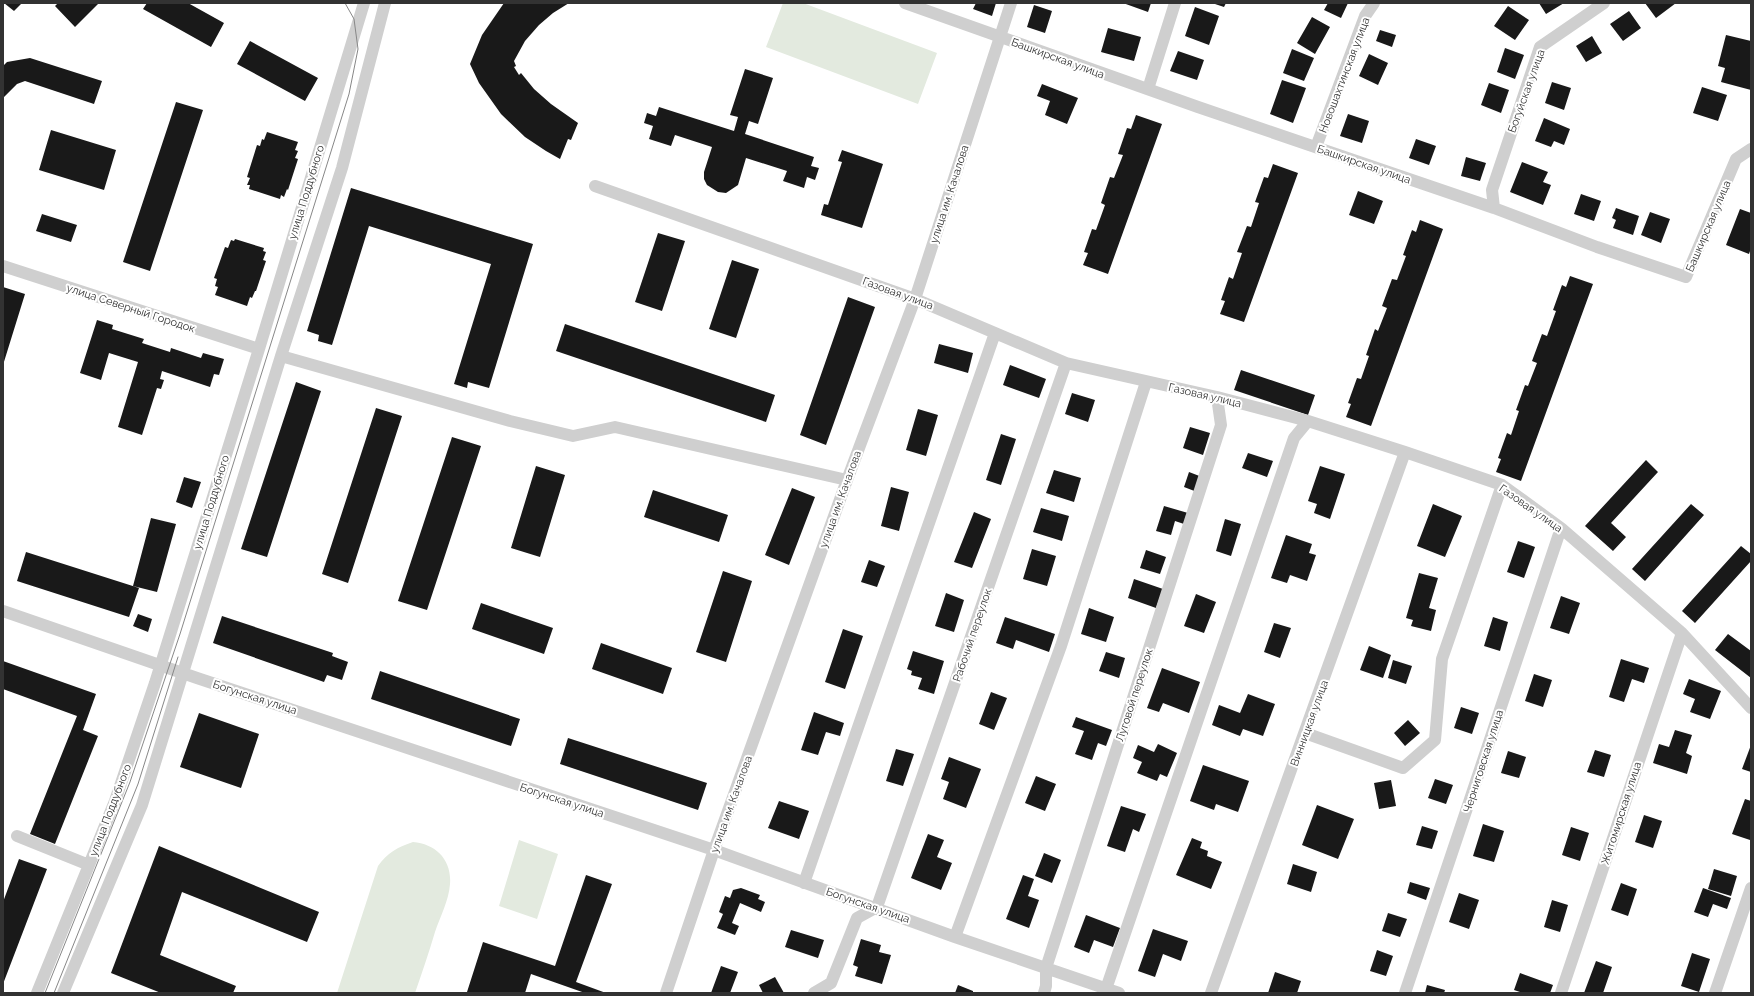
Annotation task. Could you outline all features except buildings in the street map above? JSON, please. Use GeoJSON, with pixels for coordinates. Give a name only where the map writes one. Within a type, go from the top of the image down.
{"type":"FeatureCollection","features":[{"type":"Feature","properties":{"kind":"street","name":"улица Поддубного"},"geometry":{"type":"LineString","coordinates":[[37,993],[115,801],[160,665],[259,349],[364,3]]}},
{"type":"Feature","properties":{"kind":"street"},"geometry":{"type":"LineString","coordinates":[[63,993],[142,805],[281,356],[342,168],[364,79],[386,3]]}},
{"type":"Feature","properties":{"kind":"street","name":"Башкирская улица"},"geometry":{"type":"LineString","coordinates":[[905,3],[1148,89],[1494,208],[1597,247],[1686,277],[1736,159],[1751,149]]}},
{"type":"Feature","properties":{"kind":"street","name":"улица им. Качалова"},"geometry":{"type":"LineString","coordinates":[[666,993],[714,850],[847,480],[915,299],[1011,3]]}},
{"type":"Feature","properties":{"kind":"street"},"geometry":{"type":"LineString","coordinates":[[1148,89],[1175,3]]}},
{"type":"Feature","properties":{"kind":"street","name":"Новошахтинская улица"},"geometry":{"type":"LineString","coordinates":[[1316,147],[1365,16],[1374,3]]}},
{"type":"Feature","properties":{"kind":"street","name":"Богуйская улица"},"geometry":{"type":"LineString","coordinates":[[1494,208],[1492,190],[1540,46],[1604,3]]}},
{"type":"Feature","properties":{"kind":"street","name":"Газовая улица"},"geometry":{"type":"LineString","coordinates":[[595,186],[915,299],[1066,363],[1217,397],[1308,421],[1406,452],[1502,485],[1560,528],[1682,633],[1751,708]]}},
{"type":"Feature","properties":{"kind":"street","name":"улица Северный Городок"},"geometry":{"type":"LineString","coordinates":[[3,266],[259,349]]}},
{"type":"Feature","properties":{"kind":"street"},"geometry":{"type":"LineString","coordinates":[[804,883],[995,332]]}},
{"type":"Feature","properties":{"kind":"street"},"geometry":{"type":"LineString","coordinates":[[281,356],[510,421],[573,436],[615,427],[847,480]]}},
{"type":"Feature","properties":{"kind":"street","name":"Рабочий переулок"},"geometry":{"type":"LineString","coordinates":[[877,908],[1066,363]]}},
{"type":"Feature","properties":{"kind":"street"},"geometry":{"type":"LineString","coordinates":[[955,937],[1061,646],[1146,382]]}},
{"type":"Feature","properties":{"kind":"street","name":"Луговой переулок"},"geometry":{"type":"LineString","coordinates":[[1044,993],[1046,986],[1046,968],[1221,424],[1217,397]]}},
{"type":"Feature","properties":{"kind":"street"},"geometry":{"type":"LineString","coordinates":[[1106,988],[1294,438],[1308,421]]}},
{"type":"Feature","properties":{"kind":"street","name":"Винницкая улица"},"geometry":{"type":"LineString","coordinates":[[1211,993],[1406,452]]}},
{"type":"Feature","properties":{"kind":"street"},"geometry":{"type":"LineString","coordinates":[[1305,733],[1403,768],[1435,740],[1442,659],[1502,485]]}},
{"type":"Feature","properties":{"kind":"street","name":"Черниговская улица"},"geometry":{"type":"LineString","coordinates":[[1405,993],[1560,528]]}},
{"type":"Feature","properties":{"kind":"street","name":"Богунская улица"},"geometry":{"type":"LineString","coordinates":[[3,611],[714,850],[955,937],[1119,993]]}},
{"type":"Feature","properties":{"kind":"street","name":"Житомирская улица"},"geometry":{"type":"LineString","coordinates":[[1561,993],[1682,633]]}},
{"type":"Feature","properties":{"kind":"street"},"geometry":{"type":"LineString","coordinates":[[17,836],[89,865]]}},
{"type":"Feature","properties":{"kind":"street"},"geometry":{"type":"LineString","coordinates":[[1715,993],[1751,888]]}},
{"type":"Feature","properties":{"kind":"street"},"geometry":{"type":"LineString","coordinates":[[814,993],[831,983],[857,918],[877,908]]}},
{"type":"Feature","properties":{"kind":"shaded area"},"geometry":{"type":"Polygon","coordinates":[[[783,3],[803,3],[937,53],[918,104],[766,47],[783,3]]]}},
{"type":"Feature","properties":{"kind":"shaded area"},"geometry":{"type":"Polygon","coordinates":[[[519,840],[558,854],[537,919],[499,906],[519,840]]]}},
{"type":"Feature","properties":{"kind":"shaded area"},"geometry":{"type":"Polygon","coordinates":[[[413,842],[429,846],[441,855],[450,875],[450,884],[446,902],[415,993],[337,993],[378,866],[385,857],[393,851],[413,842]]]}},
{"type":"Feature","properties":{"kind":"tram line"},"geometry":{"type":"LineString","coordinates":[[45,993],[130,782],[180,634],[349,94],[358,49],[354,19],[345,3]]}},
{"type":"Feature","properties":{"kind":"tram line"},"geometry":{"type":"LineString","coordinates":[[54,993],[138,784],[178,657]]}}]}
